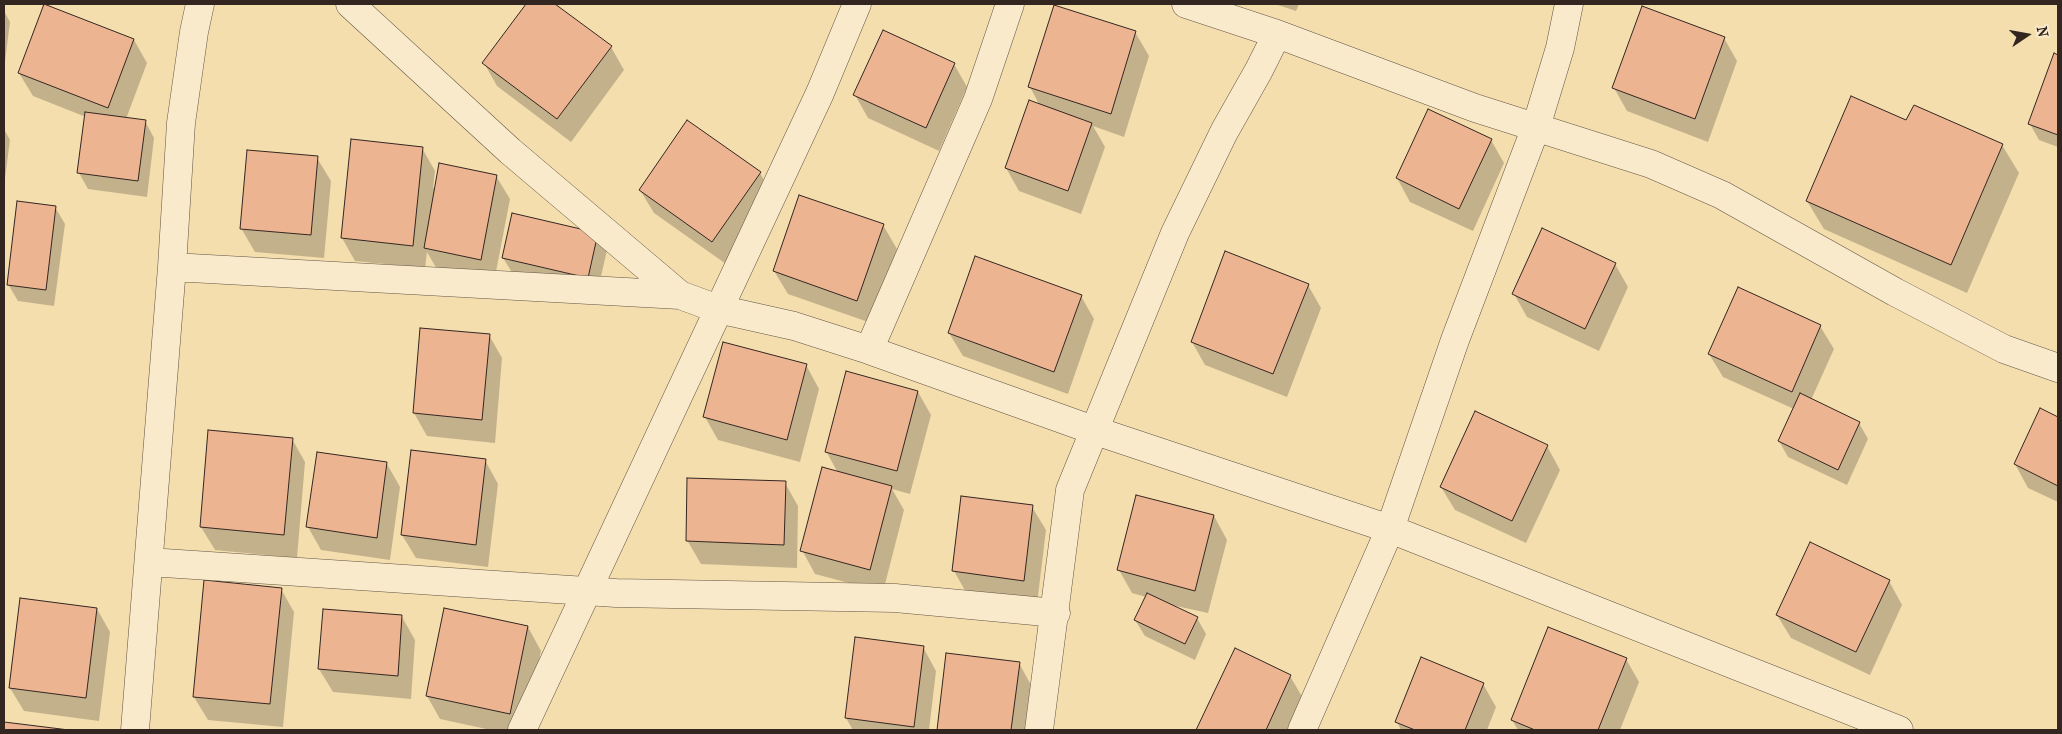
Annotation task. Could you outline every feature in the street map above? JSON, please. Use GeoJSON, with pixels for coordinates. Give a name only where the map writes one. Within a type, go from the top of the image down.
{"type":"FeatureCollection","features":[{"type":"Feature","properties":{"kind":"street"},"geometry":{"type":"LineString","coordinates":[[135,730],[172,267],[181,123],[194,32],[200,4]]}},
{"type":"Feature","properties":{"kind":"street"},"geometry":{"type":"LineString","coordinates":[[350,4],[510,151],[680,295]]}},
{"type":"Feature","properties":{"kind":"street"},"geometry":{"type":"LineString","coordinates":[[522,730],[820,93],[858,4]]}},
{"type":"Feature","properties":{"kind":"street"},"geometry":{"type":"LineString","coordinates":[[869,350],[978,99],[1010,4]]}},
{"type":"Feature","properties":{"kind":"street"},"geometry":{"type":"LineString","coordinates":[[1186,4],[1277,34],[1475,108],[1651,164],[1722,195],[1895,292],[1996,345],[2058,368]]}},
{"type":"Feature","properties":{"kind":"street"},"geometry":{"type":"LineString","coordinates":[[1302,730],[1390,530],[1455,340],[1536,127],[1560,48],[1568,4]]}},
{"type":"Feature","properties":{"kind":"street"},"geometry":{"type":"LineString","coordinates":[[1039,730],[1056,613],[1070,490],[1175,233],[1224,132],[1277,34]]}},
{"type":"Feature","properties":{"kind":"street"},"geometry":{"type":"LineString","coordinates":[[172,267],[680,295],[718,309],[794,326],[869,350],[1094,430],[1390,530],[1899,730]]}},
{"type":"Feature","properties":{"kind":"street"},"geometry":{"type":"LineString","coordinates":[[149,562],[616,593],[895,598],[1056,613]]}},
{"type":"Feature","properties":{"kind":"building"},"geometry":{"type":"Polygon","coordinates":[[[44,4],[134,39],[108,108],[18,73],[44,4]]]}},
{"type":"Feature","properties":{"kind":"building"},"geometry":{"type":"Polygon","coordinates":[[[526,4],[555,4],[612,46],[557,119],[482,63],[526,4]]]}},
{"type":"Feature","properties":{"kind":"building"},"geometry":{"type":"Polygon","coordinates":[[[1054,5],[1136,31],[1111,114],[1028,87],[1054,5]]]}},
{"type":"Feature","properties":{"kind":"building"},"geometry":{"type":"Polygon","coordinates":[[[1642,6],[1725,37],[1695,119],[1612,88],[1642,6]]]}},
{"type":"Feature","properties":{"kind":"building"},"geometry":{"type":"Polygon","coordinates":[[[883,30],[955,63],[926,128],[853,95],[883,30]]]}},
{"type":"Feature","properties":{"kind":"building"},"geometry":{"type":"Polygon","coordinates":[[[2054,53],[2058,55],[2058,135],[2028,124],[2054,53]]]}},
{"type":"Feature","properties":{"kind":"building"},"geometry":{"type":"Polygon","coordinates":[[[1851,96],[1906,120],[1914,105],[2003,144],[1951,265],[1806,201],[1851,96]]]}},
{"type":"Feature","properties":{"kind":"building"},"geometry":{"type":"Polygon","coordinates":[[[1029,100],[1092,123],[1068,191],[1005,168],[1029,100]]]}},
{"type":"Feature","properties":{"kind":"building"},"geometry":{"type":"Polygon","coordinates":[[[1428,109],[1492,139],[1459,209],[1396,178],[1428,109]]]}},
{"type":"Feature","properties":{"kind":"building"},"geometry":{"type":"Polygon","coordinates":[[[85,112],[146,120],[138,181],[77,173],[85,112]]]}},
{"type":"Feature","properties":{"kind":"building"},"geometry":{"type":"Polygon","coordinates":[[[687,120],[761,172],[712,242],[639,190],[687,120]]]}},
{"type":"Feature","properties":{"kind":"building"},"geometry":{"type":"Polygon","coordinates":[[[351,139],[423,147],[413,246],[341,238],[351,139]]]}},
{"type":"Feature","properties":{"kind":"building"},"geometry":{"type":"Polygon","coordinates":[[[247,150],[318,156],[311,235],[240,229],[247,150]]]}},
{"type":"Feature","properties":{"kind":"building"},"geometry":{"type":"Polygon","coordinates":[[[439,163],[497,175],[481,260],[424,248],[439,163]]]}},
{"type":"Feature","properties":{"kind":"building"},"geometry":{"type":"Polygon","coordinates":[[[799,195],[884,224],[857,301],[773,271],[799,195]]]}},
{"type":"Feature","properties":{"kind":"building"},"geometry":{"type":"Polygon","coordinates":[[[17,201],[56,206],[46,290],[7,285],[17,201]]]}},
{"type":"Feature","properties":{"kind":"building"},"geometry":{"type":"Polygon","coordinates":[[[512,213],[598,233],[588,278],[502,258],[512,213]]]}},
{"type":"Feature","properties":{"kind":"building"},"geometry":{"type":"Polygon","coordinates":[[[1542,228],[1616,263],[1585,329],[1512,294],[1542,228]]]}},
{"type":"Feature","properties":{"kind":"building"},"geometry":{"type":"Polygon","coordinates":[[[1225,251],[1309,284],[1273,374],[1191,342],[1225,251]]]}},
{"type":"Feature","properties":{"kind":"building"},"geometry":{"type":"Polygon","coordinates":[[[975,256],[1082,295],[1054,372],[948,333],[975,256]]]}},
{"type":"Feature","properties":{"kind":"building"},"geometry":{"type":"Polygon","coordinates":[[[1738,287],[1821,325],[1792,392],[1708,354],[1738,287]]]}},
{"type":"Feature","properties":{"kind":"building"},"geometry":{"type":"Polygon","coordinates":[[[420,328],[490,334],[482,420],[413,413],[420,328]]]}},
{"type":"Feature","properties":{"kind":"building"},"geometry":{"type":"Polygon","coordinates":[[[723,342],[807,364],[787,440],[703,417],[723,342]]]}},
{"type":"Feature","properties":{"kind":"building"},"geometry":{"type":"Polygon","coordinates":[[[846,371],[918,391],[897,471],[825,452],[846,371]]]}},
{"type":"Feature","properties":{"kind":"building"},"geometry":{"type":"Polygon","coordinates":[[[1800,393],[1860,422],[1838,470],[1778,441],[1800,393]]]}},
{"type":"Feature","properties":{"kind":"building"},"geometry":{"type":"Polygon","coordinates":[[[2040,408],[2058,417],[2058,486],[2014,464],[2040,408]]]}},
{"type":"Feature","properties":{"kind":"building"},"geometry":{"type":"Polygon","coordinates":[[[1475,411],[1548,445],[1512,521],[1440,487],[1475,411]]]}},
{"type":"Feature","properties":{"kind":"building"},"geometry":{"type":"Polygon","coordinates":[[[208,430],[293,438],[284,535],[200,527],[208,430]]]}},
{"type":"Feature","properties":{"kind":"building"},"geometry":{"type":"Polygon","coordinates":[[[411,450],[486,459],[476,545],[401,535],[411,450]]]}},
{"type":"Feature","properties":{"kind":"building"},"geometry":{"type":"Polygon","coordinates":[[[317,452],[387,462],[377,538],[306,527],[317,452]]]}},
{"type":"Feature","properties":{"kind":"building"},"geometry":{"type":"Polygon","coordinates":[[[822,467],[892,486],[870,570],[800,551],[822,467]]]}},
{"type":"Feature","properties":{"kind":"building"},"geometry":{"type":"Polygon","coordinates":[[[687,478],[786,481],[784,545],[686,541],[687,478]]]}},
{"type":"Feature","properties":{"kind":"building"},"geometry":{"type":"Polygon","coordinates":[[[1136,495],[1214,515],[1195,591],[1117,570],[1136,495]]]}},
{"type":"Feature","properties":{"kind":"building"},"geometry":{"type":"Polygon","coordinates":[[[961,496],[1033,505],[1024,581],[952,571],[961,496]]]}},
{"type":"Feature","properties":{"kind":"building"},"geometry":{"type":"Polygon","coordinates":[[[1810,542],[1890,580],[1856,652],[1776,615],[1810,542]]]}},
{"type":"Feature","properties":{"kind":"building"},"geometry":{"type":"Polygon","coordinates":[[[204,580],[282,588],[270,704],[193,697],[204,580]]]}},
{"type":"Feature","properties":{"kind":"building"},"geometry":{"type":"Polygon","coordinates":[[[1147,593],[1198,617],[1185,644],[1134,620],[1147,593]]]}},
{"type":"Feature","properties":{"kind":"building"},"geometry":{"type":"Polygon","coordinates":[[[20,598],[97,608],[86,698],[9,688],[20,598]]]}},
{"type":"Feature","properties":{"kind":"building"},"geometry":{"type":"Polygon","coordinates":[[[444,608],[528,626],[510,714],[426,696],[444,608]]]}},
{"type":"Feature","properties":{"kind":"building"},"geometry":{"type":"Polygon","coordinates":[[[323,609],[402,615],[398,676],[318,669],[323,609]]]}},
{"type":"Feature","properties":{"kind":"building"},"geometry":{"type":"Polygon","coordinates":[[[1548,627],[1627,658],[1598,730],[1535,730],[1511,720],[1548,627]]]}},
{"type":"Feature","properties":{"kind":"building"},"geometry":{"type":"Polygon","coordinates":[[[855,637],[924,646],[914,727],[845,718],[855,637]]]}},
{"type":"Feature","properties":{"kind":"building"},"geometry":{"type":"Polygon","coordinates":[[[1235,648],[1291,675],[1266,730],[1196,730],[1235,648]]]}},
{"type":"Feature","properties":{"kind":"building"},"geometry":{"type":"Polygon","coordinates":[[[946,653],[1020,662],[1011,730],[937,730],[946,653]]]}},
{"type":"Feature","properties":{"kind":"building"},"geometry":{"type":"Polygon","coordinates":[[[1421,657],[1484,683],[1465,730],[1415,730],[1395,722],[1421,657]]]}},
{"type":"Feature","properties":{"kind":"building"},"geometry":{"type":"Polygon","coordinates":[[[4,722],[69,730],[4,730],[4,722]]]}}]}
